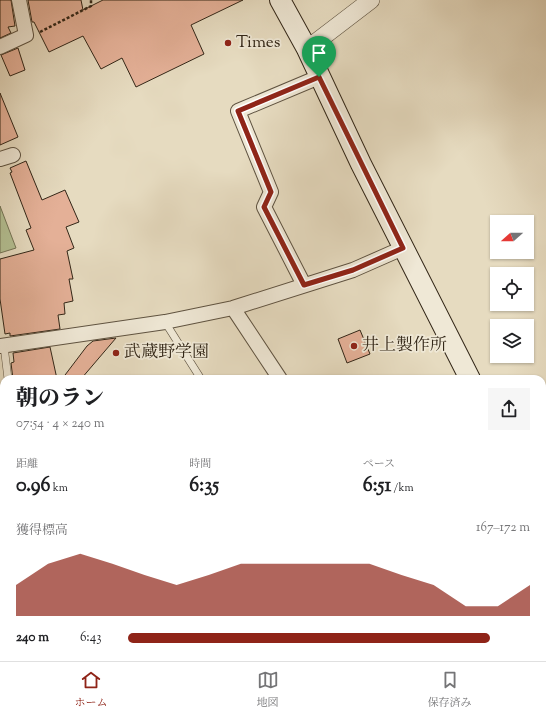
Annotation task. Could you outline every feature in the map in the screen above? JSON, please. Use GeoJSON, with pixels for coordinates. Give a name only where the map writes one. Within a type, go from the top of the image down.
{"type":"FeatureCollection","features":[{"type":"Feature","properties":{"kind":"main road"},"geometry":{"type":"LineString","coordinates":[[280,0],[308,50],[319,77],[403,248],[468,375]]}},
{"type":"Feature","properties":{"kind":"street"},"geometry":{"type":"LineString","coordinates":[[0,47],[26,35],[19,0]]}},
{"type":"Feature","properties":{"kind":"street"},"geometry":{"type":"LineString","coordinates":[[308,50],[371,0]]}},
{"type":"Feature","properties":{"kind":"street"},"geometry":{"type":"LineString","coordinates":[[304,285],[264,207],[271,192],[238,111],[319,77]]}},
{"type":"Feature","properties":{"kind":"street"},"geometry":{"type":"LineString","coordinates":[[2,346],[165,322],[233,308],[353,270],[403,248]]}},
{"type":"Feature","properties":{"kind":"street"},"geometry":{"type":"LineString","coordinates":[[233,308],[277,375]]}},
{"type":"Feature","properties":{"kind":"lane"},"geometry":{"type":"LineString","coordinates":[[165,322],[198,375]]}},
{"type":"Feature","properties":{"kind":"lane"},"geometry":{"type":"LineString","coordinates":[[2,346],[7,375]]}},
{"type":"Feature","properties":{"kind":"path"},"geometry":{"type":"LineString","coordinates":[[26,35],[37,33],[91,6],[91,0]]}},
{"type":"Feature","properties":{"kind":"green space"},"geometry":{"type":"Polygon","coordinates":[[[0,206],[16,248],[0,253],[0,206]]]}},
{"type":"Feature","properties":{"kind":"building"},"geometry":{"type":"Polygon","coordinates":[[[0,0],[11,0],[15,26],[8,27],[11,33],[0,38],[0,0]]]}},
{"type":"Feature","properties":{"kind":"building"},"geometry":{"type":"Polygon","coordinates":[[[28,0],[81,0],[83,10],[103,0],[243,0],[191,25],[204,54],[136,87],[122,58],[101,69],[83,36],[49,52],[34,22],[32,22],[28,0]]]}},
{"type":"Feature","properties":{"kind":"building"},"geometry":{"type":"Polygon","coordinates":[[[18,48],[25,70],[10,76],[1,55],[18,48]]]}},
{"type":"Feature","properties":{"kind":"building"},"geometry":{"type":"Polygon","coordinates":[[[0,93],[18,137],[0,145],[0,93]]]}},
{"type":"Feature","properties":{"kind":"building"},"geometry":{"type":"Polygon","coordinates":[[[26,161],[42,200],[65,190],[79,222],[66,227],[74,248],[67,251],[73,279],[69,279],[73,301],[64,303],[65,314],[58,315],[60,329],[10,336],[10,333],[5,334],[0,299],[0,259],[34,250],[26,230],[31,228],[10,173],[12,172],[10,168],[26,161]]]}},
{"type":"Feature","properties":{"kind":"building","name":"井上製作所"},"geometry":{"type":"Polygon","coordinates":[[[360,330],[370,354],[347,363],[338,339],[360,330]]]}},
{"type":"Feature","properties":{"kind":"building"},"geometry":{"type":"Polygon","coordinates":[[[116,338],[84,375],[65,375],[87,346],[93,341],[116,338]]]}},
{"type":"Feature","properties":{"kind":"building"},"geometry":{"type":"Polygon","coordinates":[[[50,347],[56,375],[12,375],[11,363],[14,362],[13,353],[50,347]]]}},
{"type":"Feature","properties":{"kind":"place","name":"Times"},"geometry":{"type":"Point","coordinates":[228,43]}},
{"type":"Feature","properties":{"kind":"place","name":"井上製作所"},"geometry":{"type":"Point","coordinates":[354,346]}},
{"type":"Feature","properties":{"kind":"place","name":"武蔵野学園"},"geometry":{"type":"Point","coordinates":[116,353]}},
{"type":"Feature","properties":{"kind":"route"},"geometry":{"type":"LineString","coordinates":[[319,77],[403,248],[353,270],[304,285],[264,207],[271,192],[238,111],[319,77]]}}]}
